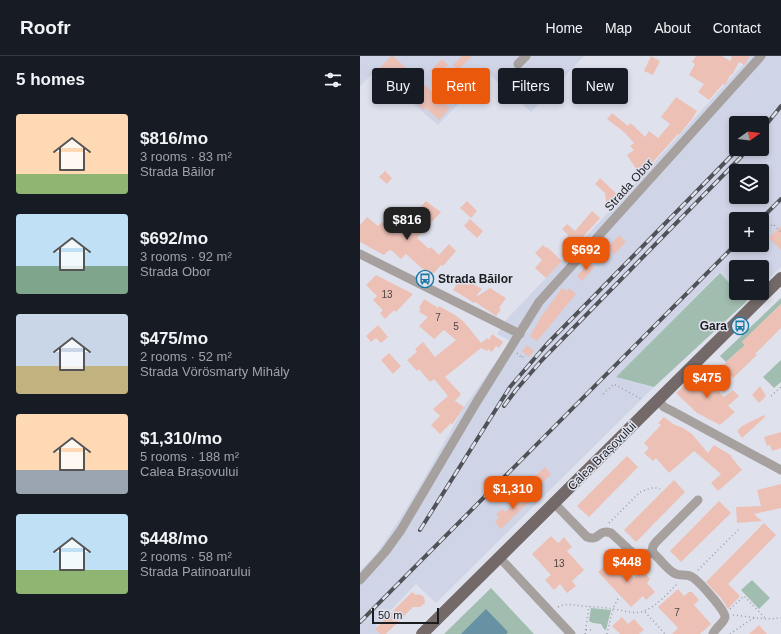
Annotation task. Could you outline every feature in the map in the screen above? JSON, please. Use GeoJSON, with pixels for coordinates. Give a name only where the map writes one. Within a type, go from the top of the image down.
{"type":"FeatureCollection","features":[{"type":"Feature","properties":{"kind":"main road","name":"Calea Brașovului"},"geometry":{"type":"LineString","coordinates":[[422,634],[781,278]]}},
{"type":"Feature","properties":{"kind":"street"},"geometry":{"type":"LineString","coordinates":[[518,64],[526,56]]}},
{"type":"Feature","properties":{"kind":"street","name":"Strada Obor"},"geometry":{"type":"LineString","coordinates":[[360,580],[385,552],[401,530],[476,403],[540,302],[551,288],[762,56]]}},
{"type":"Feature","properties":{"kind":"street"},"geometry":{"type":"LineString","coordinates":[[360,254],[520,334]]}},
{"type":"Feature","properties":{"kind":"street"},"geometry":{"type":"LineString","coordinates":[[655,403],[781,470]]}},
{"type":"Feature","properties":{"kind":"street"},"geometry":{"type":"LineString","coordinates":[[652,552],[653,546],[656,542],[698,500]]}},
{"type":"Feature","properties":{"kind":"street"},"geometry":{"type":"LineString","coordinates":[[554,503],[587,537],[594,538],[606,531],[611,533],[636,556],[639,557],[652,552]]}},
{"type":"Feature","properties":{"kind":"street"},"geometry":{"type":"LineString","coordinates":[[652,552],[676,574],[689,576],[696,579],[719,605],[725,614],[724,621],[713,634]]}},
{"type":"Feature","properties":{"kind":"street"},"geometry":{"type":"LineString","coordinates":[[499,557],[571,634]]}},
{"type":"Feature","properties":{"kind":"path"},"geometry":{"type":"LineString","coordinates":[[769,227],[773,224],[781,232]]}},
{"type":"Feature","properties":{"kind":"path"},"geometry":{"type":"LineString","coordinates":[[611,382],[655,403]]}},
{"type":"Feature","properties":{"kind":"path"},"geometry":{"type":"LineString","coordinates":[[603,394],[614,384]]}},
{"type":"Feature","properties":{"kind":"path"},"geometry":{"type":"LineString","coordinates":[[771,396],[781,387]]}},
{"type":"Feature","properties":{"kind":"path"},"geometry":{"type":"LineString","coordinates":[[606,531],[605,526],[640,492],[651,488],[660,489]]}},
{"type":"Feature","properties":{"kind":"path"},"geometry":{"type":"LineString","coordinates":[[550,611],[565,605],[613,608],[635,613],[644,611],[660,602],[739,530]]}},
{"type":"Feature","properties":{"kind":"path"},"geometry":{"type":"LineString","coordinates":[[725,614],[744,596],[766,618]]}},
{"type":"Feature","properties":{"kind":"path"},"geometry":{"type":"LineString","coordinates":[[607,634],[613,608],[619,597]]}},
{"type":"Feature","properties":{"kind":"path"},"geometry":{"type":"LineString","coordinates":[[585,634],[589,606]]}},
{"type":"Feature","properties":{"kind":"path"},"geometry":{"type":"LineString","coordinates":[[644,611],[665,634]]}},
{"type":"Feature","properties":{"kind":"path"},"geometry":{"type":"LineString","coordinates":[[725,614],[755,618],[781,618]]}},
{"type":"Feature","properties":{"kind":"path"},"geometry":{"type":"LineString","coordinates":[[730,634],[755,618]]}},
{"type":"Feature","properties":{"kind":"path"},"geometry":{"type":"LineString","coordinates":[[586,630],[592,630]]}},
{"type":"Feature","properties":{"kind":"shaded area"},"geometry":{"type":"Polygon","coordinates":[[[360,56],[584,56],[564,77],[564,68],[498,68],[498,82],[490,75],[490,68],[432,68],[432,104],[458,104],[438,125],[413,104],[424,104],[424,68],[372,68],[372,76],[371,75],[360,86],[360,56]]]}},
{"type":"Feature","properties":{"kind":"shaded area"},"geometry":{"type":"Polygon","coordinates":[[[751,56],[781,56],[781,267],[769,279],[769,260],[729,260],[729,283],[719,273],[616,377],[654,387],[436,603],[416,584],[376,626],[383,634],[360,634],[360,571],[377,553],[399,520],[464,407],[512,342],[497,334],[505,321],[624,196],[751,56]]]}},
{"type":"Feature","properties":{"kind":"shaded area"},"geometry":{"type":"Polygon","coordinates":[[[522,104],[539,104],[531,112],[522,104]]]}},
{"type":"Feature","properties":{"kind":"green space"},"geometry":{"type":"Polygon","coordinates":[[[720,273],[729,283],[729,300],[747,301],[654,387],[616,377],[720,273]]]}},
{"type":"Feature","properties":{"kind":"green space"},"geometry":{"type":"Polygon","coordinates":[[[781,298],[781,304],[742,342],[745,345],[726,362],[720,356],[781,298]]]}},
{"type":"Feature","properties":{"kind":"green space"},"geometry":{"type":"Polygon","coordinates":[[[781,360],[781,382],[774,388],[763,377],[781,360]]]}},
{"type":"Feature","properties":{"kind":"green space"},"geometry":{"type":"Polygon","coordinates":[[[752,580],[770,598],[759,609],[741,590],[752,580]]]}},
{"type":"Feature","properties":{"kind":"green space"},"geometry":{"type":"Polygon","coordinates":[[[491,588],[534,634],[444,634],[491,588]]]}},
{"type":"Feature","properties":{"kind":"green space"},"geometry":{"type":"Polygon","coordinates":[[[591,608],[611,610],[606,630],[601,624],[589,621],[591,608]]]}},
{"type":"Feature","properties":{"kind":"water"},"geometry":{"type":"Polygon","coordinates":[[[486,609],[508,632],[506,634],[461,634],[486,609]]]}},
{"type":"Feature","properties":{"kind":"building"},"geometry":{"type":"Polygon","coordinates":[[[391,56],[393,56],[406,68],[380,68],[391,56]]]}},
{"type":"Feature","properties":{"kind":"building"},"geometry":{"type":"Polygon","coordinates":[[[462,56],[472,56],[460,68],[456,68],[453,65],[462,56]]]}},
{"type":"Feature","properties":{"kind":"building"},"geometry":{"type":"Polygon","coordinates":[[[651,56],[660,61],[653,75],[644,71],[651,56]]]}},
{"type":"Feature","properties":{"kind":"building"},"geometry":{"type":"Polygon","coordinates":[[[696,56],[722,56],[730,61],[732,57],[730,56],[750,56],[744,65],[739,62],[725,85],[723,84],[709,100],[698,92],[704,84],[689,75],[695,64],[692,62],[696,56]]]}},
{"type":"Feature","properties":{"kind":"building"},"geometry":{"type":"Polygon","coordinates":[[[442,59],[448,65],[445,68],[433,68],[442,59]]]}},
{"type":"Feature","properties":{"kind":"building"},"geometry":{"type":"Polygon","coordinates":[[[424,84],[432,92],[432,104],[446,104],[450,108],[439,120],[426,108],[424,110],[417,104],[424,104],[424,84]]]}},
{"type":"Feature","properties":{"kind":"building"},"geometry":{"type":"Polygon","coordinates":[[[676,97],[697,111],[679,135],[678,134],[640,175],[627,155],[634,150],[630,146],[634,143],[624,132],[607,119],[612,113],[628,126],[630,123],[633,125],[645,137],[649,131],[658,138],[670,124],[661,117],[676,97]]]}},
{"type":"Feature","properties":{"kind":"building"},"geometry":{"type":"Polygon","coordinates":[[[385,171],[392,178],[387,184],[379,177],[385,171]]]}},
{"type":"Feature","properties":{"kind":"building"},"geometry":{"type":"Polygon","coordinates":[[[600,178],[620,197],[612,207],[606,201],[605,193],[595,184],[600,178]]]}},
{"type":"Feature","properties":{"kind":"building"},"geometry":{"type":"Polygon","coordinates":[[[426,201],[441,212],[417,238],[429,249],[431,247],[439,255],[449,244],[456,251],[443,266],[441,265],[429,278],[421,275],[425,271],[406,254],[401,259],[389,250],[384,255],[360,242],[360,225],[367,217],[378,226],[382,222],[395,234],[404,224],[408,227],[418,215],[415,213],[426,201]]]}},
{"type":"Feature","properties":{"kind":"building"},"geometry":{"type":"Polygon","coordinates":[[[467,201],[477,211],[471,218],[460,208],[467,201]]]}},
{"type":"Feature","properties":{"kind":"building"},"geometry":{"type":"Polygon","coordinates":[[[592,211],[600,218],[573,248],[565,241],[568,238],[568,235],[562,229],[567,224],[575,231],[592,211]]]}},
{"type":"Feature","properties":{"kind":"building"},"geometry":{"type":"Polygon","coordinates":[[[470,219],[483,231],[477,238],[464,226],[470,219]]]}},
{"type":"Feature","properties":{"kind":"building"},"geometry":{"type":"Polygon","coordinates":[[[781,226],[781,250],[769,238],[781,226]]]}},
{"type":"Feature","properties":{"kind":"building"},"geometry":{"type":"Polygon","coordinates":[[[619,235],[626,242],[614,255],[607,248],[619,235]]]}},
{"type":"Feature","properties":{"kind":"building"},"geometry":{"type":"Polygon","coordinates":[[[543,245],[562,261],[546,278],[535,268],[542,260],[535,253],[543,245]]]}},
{"type":"Feature","properties":{"kind":"building"},"geometry":{"type":"Polygon","coordinates":[[[589,262],[595,267],[582,281],[577,276],[589,262]]]}},
{"type":"Feature","properties":{"kind":"building"},"geometry":{"type":"Polygon","coordinates":[[[376,275],[413,294],[396,312],[394,310],[385,319],[380,313],[383,310],[373,300],[377,296],[366,285],[376,275]]]}},
{"type":"Feature","properties":{"kind":"building"},"geometry":{"type":"Polygon","coordinates":[[[462,277],[482,289],[477,295],[478,296],[490,288],[506,298],[499,308],[501,309],[496,316],[453,290],[462,277]]]}},
{"type":"Feature","properties":{"kind":"building"},"geometry":{"type":"Polygon","coordinates":[[[562,288],[567,291],[569,288],[576,294],[537,341],[530,336],[541,317],[562,288]]]}},
{"type":"Feature","properties":{"kind":"building"},"geometry":{"type":"Polygon","coordinates":[[[424,299],[438,308],[439,306],[455,315],[464,322],[481,343],[487,338],[489,340],[492,334],[503,342],[499,348],[496,346],[492,352],[488,349],[487,351],[481,348],[445,377],[461,394],[455,401],[464,407],[452,425],[451,423],[440,434],[431,425],[440,416],[433,409],[448,396],[434,379],[430,382],[419,369],[417,371],[407,360],[417,352],[415,349],[423,342],[435,357],[456,340],[444,330],[434,339],[419,326],[428,317],[419,312],[421,309],[419,308],[424,299]]]}},
{"type":"Feature","properties":{"kind":"building"},"geometry":{"type":"Polygon","coordinates":[[[781,304],[781,328],[755,354],[757,355],[733,378],[722,366],[745,345],[742,342],[781,304]]]}},
{"type":"Feature","properties":{"kind":"building"},"geometry":{"type":"Polygon","coordinates":[[[378,325],[388,337],[381,343],[376,338],[371,342],[366,336],[378,325]]]}},
{"type":"Feature","properties":{"kind":"building"},"geometry":{"type":"Polygon","coordinates":[[[527,345],[534,351],[529,357],[522,351],[527,345]]]}},
{"type":"Feature","properties":{"kind":"building"},"geometry":{"type":"Polygon","coordinates":[[[389,353],[401,366],[393,374],[381,360],[389,353]]]}},
{"type":"Feature","properties":{"kind":"building"},"geometry":{"type":"Polygon","coordinates":[[[708,371],[713,378],[709,382],[724,397],[733,390],[739,396],[728,406],[735,412],[720,425],[697,413],[676,393],[699,372],[703,375],[708,371]]]}},
{"type":"Feature","properties":{"kind":"building"},"geometry":{"type":"Polygon","coordinates":[[[760,386],[766,396],[759,403],[752,395],[760,386]]]}},
{"type":"Feature","properties":{"kind":"building"},"geometry":{"type":"Polygon","coordinates":[[[764,415],[765,417],[742,438],[737,431],[742,426],[764,415]]]}},
{"type":"Feature","properties":{"kind":"building"},"geometry":{"type":"Polygon","coordinates":[[[664,417],[673,424],[692,434],[708,453],[714,445],[732,456],[731,457],[742,470],[718,491],[711,483],[721,474],[694,451],[669,473],[656,458],[653,461],[644,453],[649,448],[644,443],[661,425],[658,423],[664,417]]]}},
{"type":"Feature","properties":{"kind":"building"},"geometry":{"type":"Polygon","coordinates":[[[781,432],[781,448],[772,451],[770,445],[767,446],[764,437],[781,432]]]}},
{"type":"Feature","properties":{"kind":"building"},"geometry":{"type":"Polygon","coordinates":[[[627,456],[638,467],[589,517],[577,506],[627,456]]]}},
{"type":"Feature","properties":{"kind":"building"},"geometry":{"type":"Polygon","coordinates":[[[545,467],[551,474],[536,489],[529,482],[545,467]]]}},
{"type":"Feature","properties":{"kind":"building"},"geometry":{"type":"Polygon","coordinates":[[[674,480],[685,492],[636,542],[624,530],[674,480]]]}},
{"type":"Feature","properties":{"kind":"building"},"geometry":{"type":"Polygon","coordinates":[[[781,484],[781,508],[754,514],[762,521],[737,523],[736,507],[761,506],[757,490],[781,484]]]}},
{"type":"Feature","properties":{"kind":"building"},"geometry":{"type":"Polygon","coordinates":[[[527,491],[533,498],[501,529],[495,522],[499,517],[496,514],[502,509],[505,512],[527,491]]]}},
{"type":"Feature","properties":{"kind":"building"},"geometry":{"type":"Polygon","coordinates":[[[719,501],[731,513],[681,562],[670,551],[719,501]]]}},
{"type":"Feature","properties":{"kind":"building"},"geometry":{"type":"Polygon","coordinates":[[[764,523],[776,535],[728,584],[740,596],[728,609],[721,598],[706,582],[764,523]]]}},
{"type":"Feature","properties":{"kind":"building"},"geometry":{"type":"Polygon","coordinates":[[[551,536],[558,543],[564,537],[572,547],[567,551],[584,570],[572,581],[576,586],[567,593],[560,584],[554,590],[545,580],[551,575],[532,554],[551,536]]]}},
{"type":"Feature","properties":{"kind":"building"},"geometry":{"type":"Polygon","coordinates":[[[617,560],[634,578],[642,570],[650,579],[647,583],[655,592],[646,600],[643,596],[631,607],[598,572],[604,566],[607,569],[617,560]]]}},
{"type":"Feature","properties":{"kind":"building"},"geometry":{"type":"Polygon","coordinates":[[[678,589],[684,596],[689,592],[692,592],[699,600],[694,605],[711,624],[700,634],[672,634],[678,628],[658,607],[678,589]]]}},
{"type":"Feature","properties":{"kind":"building"},"geometry":{"type":"Polygon","coordinates":[[[412,592],[416,595],[419,594],[424,597],[425,603],[420,607],[413,607],[386,634],[380,634],[375,629],[412,592]]]}},
{"type":"Feature","properties":{"kind":"building"},"geometry":{"type":"Polygon","coordinates":[[[622,617],[628,624],[634,619],[644,630],[639,634],[620,634],[612,626],[622,617]]]}},
{"type":"Feature","properties":{"kind":"building"},"geometry":{"type":"Polygon","coordinates":[[[759,625],[767,634],[749,634],[759,625]]]}},
{"type":"Feature","properties":{"kind":"railway"},"geometry":{"type":"LineString","coordinates":[[769,121],[781,106]]}},
{"type":"Feature","properties":{"kind":"railway"},"geometry":{"type":"LineString","coordinates":[[420,530],[510,387],[547,344],[731,156]]}},
{"type":"Feature","properties":{"kind":"railway"},"geometry":{"type":"LineString","coordinates":[[504,406],[542,360],[742,156]]}},
{"type":"Feature","properties":{"kind":"railway"},"geometry":{"type":"LineString","coordinates":[[768,212],[781,199]]}},
{"type":"Feature","properties":{"kind":"railway"},"geometry":{"type":"LineString","coordinates":[[360,622],[729,251]]}},
{"type":"Feature","properties":{"kind":"place","name":"Strada Băilor"},"geometry":{"type":"Point","coordinates":[425,279]}},
{"type":"Feature","properties":{"kind":"place","name":"Gara"},"geometry":{"type":"Point","coordinates":[740,326]}}]}
